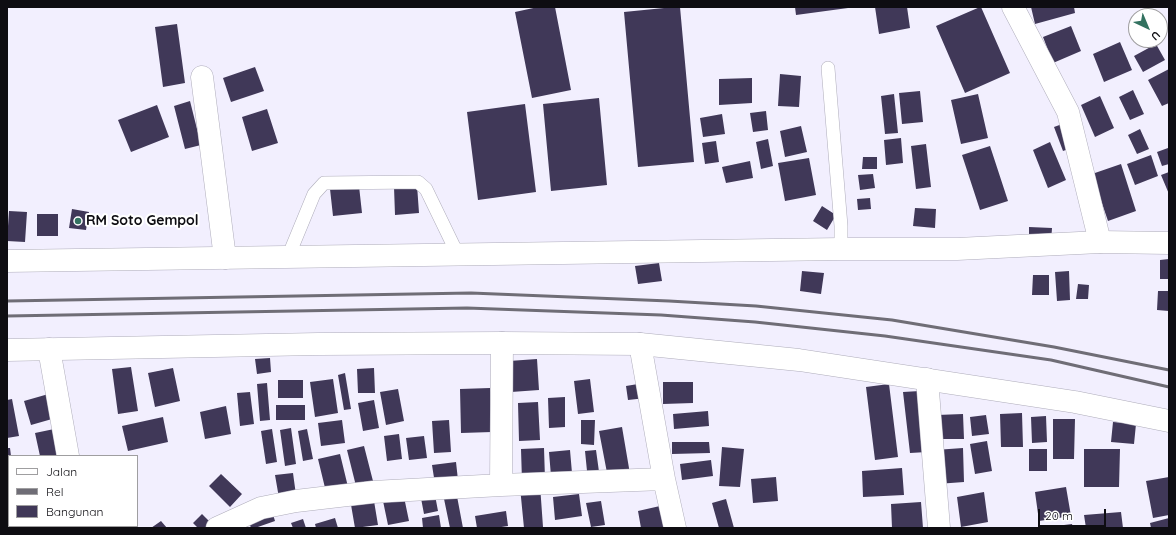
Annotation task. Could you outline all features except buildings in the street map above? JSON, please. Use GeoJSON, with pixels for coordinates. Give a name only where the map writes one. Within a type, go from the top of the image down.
{"type":"FeatureCollection","features":[{"type":"Feature","properties":{"kind":"main road"},"geometry":{"type":"LineString","coordinates":[[1014,7],[1068,112],[1100,242]]}},
{"type":"Feature","properties":{"kind":"main road"},"geometry":{"type":"LineString","coordinates":[[202,77],[225,258]]}},
{"type":"Feature","properties":{"kind":"main road"},"geometry":{"type":"LineString","coordinates":[[7,261],[842,249],[957,249],[1100,242],[1169,243]]}},
{"type":"Feature","properties":{"kind":"main road"},"geometry":{"type":"LineString","coordinates":[[501,485],[502,343]]}},
{"type":"Feature","properties":{"kind":"main road"},"geometry":{"type":"LineString","coordinates":[[7,350],[318,344],[640,344],[799,360],[1075,402],[1169,421]]}},
{"type":"Feature","properties":{"kind":"main road"},"geometry":{"type":"LineString","coordinates":[[640,344],[664,479],[675,528]]}},
{"type":"Feature","properties":{"kind":"main road"},"geometry":{"type":"LineString","coordinates":[[49,349],[68,455]]}},
{"type":"Feature","properties":{"kind":"main road"},"geometry":{"type":"LineString","coordinates":[[927,379],[939,528]]}},
{"type":"Feature","properties":{"kind":"main road"},"geometry":{"type":"LineString","coordinates":[[217,528],[261,508],[296,501],[374,492],[501,485],[664,479]]}},
{"type":"Feature","properties":{"kind":"lane"},"geometry":{"type":"LineString","coordinates":[[828,68],[842,249]]}},
{"type":"Feature","properties":{"kind":"lane"},"geometry":{"type":"LineString","coordinates":[[288,257],[314,194],[324,183],[418,182],[426,189],[458,254]]}},
{"type":"Feature","properties":{"kind":"railway"},"geometry":{"type":"LineString","coordinates":[[7,301],[471,293],[756,306],[892,320],[1054,347],[1169,370]]}},
{"type":"Feature","properties":{"kind":"railway"},"geometry":{"type":"LineString","coordinates":[[7,316],[467,308],[661,315],[755,322],[885,336],[1051,360],[1169,387]]}},
{"type":"Feature","properties":{"kind":"place","name":"RM Soto Gempol"},"geometry":{"type":"Point","coordinates":[78,221]}}]}
